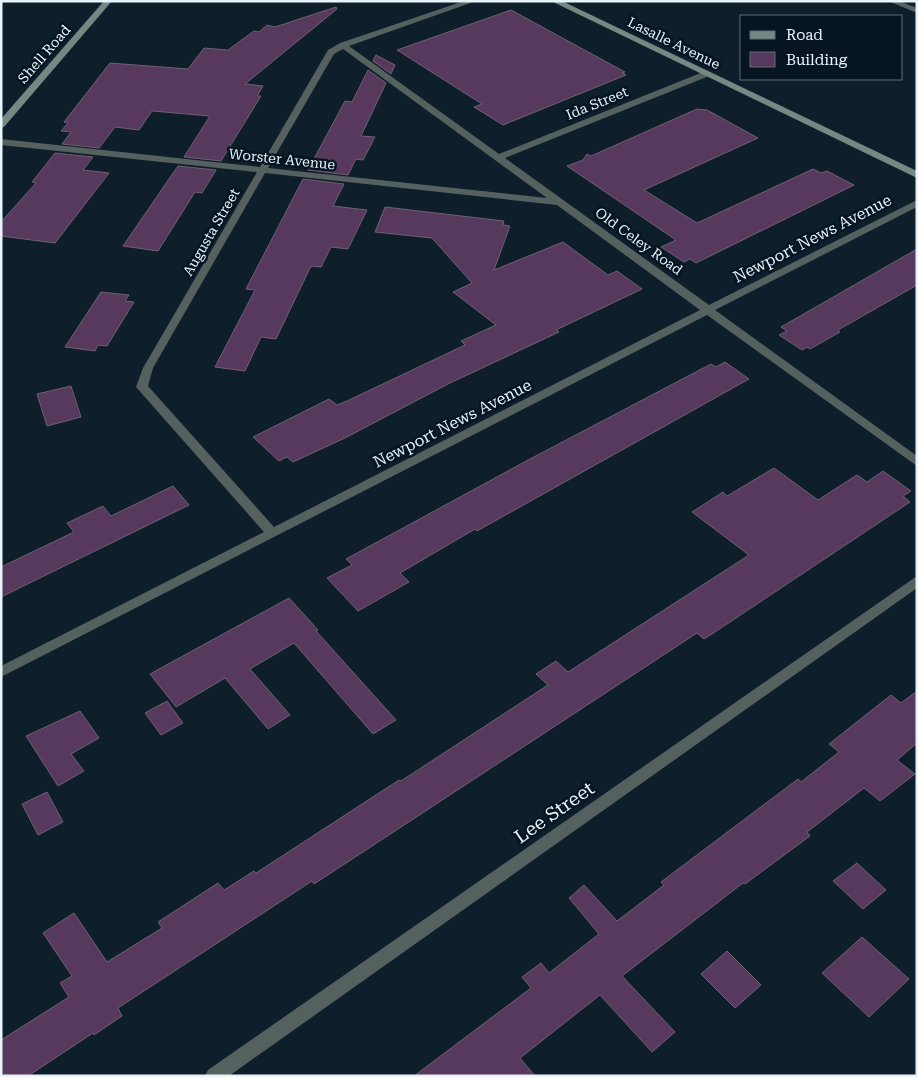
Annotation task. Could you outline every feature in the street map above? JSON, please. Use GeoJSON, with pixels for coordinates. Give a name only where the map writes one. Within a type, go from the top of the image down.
{"type":"FeatureCollection","features":[{"type":"Feature","properties":{"kind":"main road","name":"Shell Road"},"geometry":{"type":"LineString","coordinates":[[1,126],[108,1]]}},
{"type":"Feature","properties":{"kind":"main road","name":"Lasalle Avenue"},"geometry":{"type":"LineString","coordinates":[[555,1],[917,175]]}},
{"type":"Feature","properties":{"kind":"street","name":"Augusta Street"},"geometry":{"type":"LineString","coordinates":[[273,534],[142,387],[148,368],[331,52],[343,45],[472,1]]}},
{"type":"Feature","properties":{"kind":"street"},"geometry":{"type":"LineString","coordinates":[[892,1],[917,11]]}},
{"type":"Feature","properties":{"kind":"street","name":"Old Celey Road"},"geometry":{"type":"LineString","coordinates":[[343,45],[917,462]]}},
{"type":"Feature","properties":{"kind":"street","name":"Ida Street"},"geometry":{"type":"LineString","coordinates":[[498,158],[706,74]]}},
{"type":"Feature","properties":{"kind":"street","name":"Worster Avenue"},"geometry":{"type":"LineString","coordinates":[[1,142],[263,172],[559,202]]}},
{"type":"Feature","properties":{"kind":"street","name":"Newport News Avenue"},"geometry":{"type":"LineString","coordinates":[[1,672],[917,203]]}},
{"type":"Feature","properties":{"kind":"street","name":"Lee Street"},"geometry":{"type":"LineString","coordinates":[[214,1076],[917,581]]}},
{"type":"Feature","properties":{"kind":"building"},"geometry":{"type":"Polygon","coordinates":[[[336,7],[337,9],[245,84],[263,86],[257,96],[261,96],[221,161],[184,157],[210,116],[152,111],[139,130],[115,127],[99,148],[62,144],[71,132],[61,131],[68,123],[64,122],[110,63],[188,69],[204,48],[228,50],[254,31],[259,32],[267,25],[275,27],[336,7]]]}},
{"type":"Feature","properties":{"kind":"building"},"geometry":{"type":"Polygon","coordinates":[[[511,10],[625,72],[622,73],[626,75],[503,125],[474,107],[482,104],[397,50],[511,10]]]}},
{"type":"Feature","properties":{"kind":"building"},"geometry":{"type":"Polygon","coordinates":[[[376,55],[395,65],[391,74],[373,61],[376,55]]]}},
{"type":"Feature","properties":{"kind":"building"},"geometry":{"type":"Polygon","coordinates":[[[368,70],[386,83],[361,136],[375,137],[363,160],[356,159],[348,175],[308,170],[345,101],[352,102],[368,70]]]}},
{"type":"Feature","properties":{"kind":"building"},"geometry":{"type":"Polygon","coordinates":[[[697,109],[707,110],[758,138],[644,190],[697,223],[813,169],[821,173],[827,171],[854,185],[696,263],[690,259],[684,262],[661,247],[676,240],[567,166],[583,160],[587,154],[591,156],[697,109]]]}},
{"type":"Feature","properties":{"kind":"building"},"geometry":{"type":"Polygon","coordinates":[[[55,153],[93,157],[83,170],[109,173],[55,243],[1,236],[1,222],[36,183],[32,182],[55,153]]]}},
{"type":"Feature","properties":{"kind":"building"},"geometry":{"type":"Polygon","coordinates":[[[178,166],[216,170],[202,193],[195,192],[158,251],[123,246],[178,166]]]}},
{"type":"Feature","properties":{"kind":"building"},"geometry":{"type":"Polygon","coordinates":[[[303,179],[344,184],[333,206],[367,210],[348,249],[331,247],[321,267],[311,266],[276,339],[261,337],[245,371],[215,367],[255,290],[246,289],[303,179]]]}},
{"type":"Feature","properties":{"kind":"building"},"geometry":{"type":"Polygon","coordinates":[[[385,207],[504,221],[503,225],[510,226],[494,270],[563,242],[608,275],[617,271],[642,289],[556,330],[559,332],[448,384],[345,438],[293,462],[287,457],[279,461],[253,437],[329,399],[337,405],[347,401],[465,345],[461,341],[496,325],[453,292],[472,283],[432,238],[375,232],[385,207]]]}},
{"type":"Feature","properties":{"kind":"building"},"geometry":{"type":"Polygon","coordinates":[[[917,249],[917,285],[838,330],[840,332],[810,349],[807,347],[802,350],[779,335],[787,331],[781,327],[917,249]]]}},
{"type":"Feature","properties":{"kind":"building"},"geometry":{"type":"Polygon","coordinates":[[[101,292],[129,295],[125,301],[134,302],[107,346],[98,345],[95,351],[65,347],[101,292]]]}},
{"type":"Feature","properties":{"kind":"building"},"geometry":{"type":"Polygon","coordinates":[[[725,362],[749,379],[477,531],[475,529],[400,573],[409,582],[358,611],[327,578],[352,565],[346,559],[530,459],[711,364],[716,367],[725,362]]]}},
{"type":"Feature","properties":{"kind":"building"},"geometry":{"type":"Polygon","coordinates":[[[71,386],[81,417],[47,426],[37,394],[71,386]]]}},
{"type":"Feature","properties":{"kind":"building"},"geometry":{"type":"Polygon","coordinates":[[[774,468],[818,500],[857,475],[867,482],[883,471],[911,491],[903,496],[910,502],[704,639],[697,633],[314,884],[312,881],[118,1008],[122,1016],[94,1035],[93,1033],[28,1076],[1,1076],[1,1040],[69,997],[60,983],[72,976],[43,933],[74,913],[107,962],[162,928],[158,922],[218,883],[224,890],[254,871],[256,873],[399,780],[401,781],[548,685],[536,674],[556,661],[568,672],[749,555],[692,512],[723,492],[727,496],[774,468]]]}},
{"type":"Feature","properties":{"kind":"building"},"geometry":{"type":"Polygon","coordinates":[[[173,486],[189,505],[1,597],[1,567],[74,532],[67,523],[103,506],[111,516],[173,486]]]}},
{"type":"Feature","properties":{"kind":"building"},"geometry":{"type":"Polygon","coordinates":[[[289,598],[396,720],[373,734],[294,643],[250,669],[290,715],[268,729],[225,678],[176,707],[150,674],[289,598]]]}},
{"type":"Feature","properties":{"kind":"building"},"geometry":{"type":"Polygon","coordinates":[[[917,691],[917,743],[897,760],[915,774],[880,801],[864,788],[807,832],[810,836],[745,884],[743,883],[622,976],[675,1032],[652,1052],[600,995],[520,1058],[535,1076],[414,1076],[531,988],[522,977],[541,963],[549,973],[599,934],[569,898],[584,885],[617,921],[664,885],[661,882],[798,779],[801,782],[839,752],[829,744],[891,695],[901,703],[917,691]]]}},
{"type":"Feature","properties":{"kind":"building"},"geometry":{"type":"Polygon","coordinates":[[[167,701],[183,723],[161,735],[145,713],[167,701]]]}},
{"type":"Feature","properties":{"kind":"building"},"geometry":{"type":"Polygon","coordinates":[[[80,711],[99,738],[71,754],[84,771],[58,786],[26,736],[80,711]]]}},
{"type":"Feature","properties":{"kind":"building"},"geometry":{"type":"Polygon","coordinates":[[[47,792],[63,822],[38,835],[22,804],[47,792]]]}},
{"type":"Feature","properties":{"kind":"building"},"geometry":{"type":"Polygon","coordinates":[[[857,863],[886,890],[863,909],[833,881],[857,863]]]}},
{"type":"Feature","properties":{"kind":"building"},"geometry":{"type":"Polygon","coordinates":[[[862,937],[909,979],[869,1017],[822,973],[862,937]]]}},
{"type":"Feature","properties":{"kind":"building"},"geometry":{"type":"Polygon","coordinates":[[[727,951],[761,985],[735,1008],[701,974],[727,951]]]}}]}
